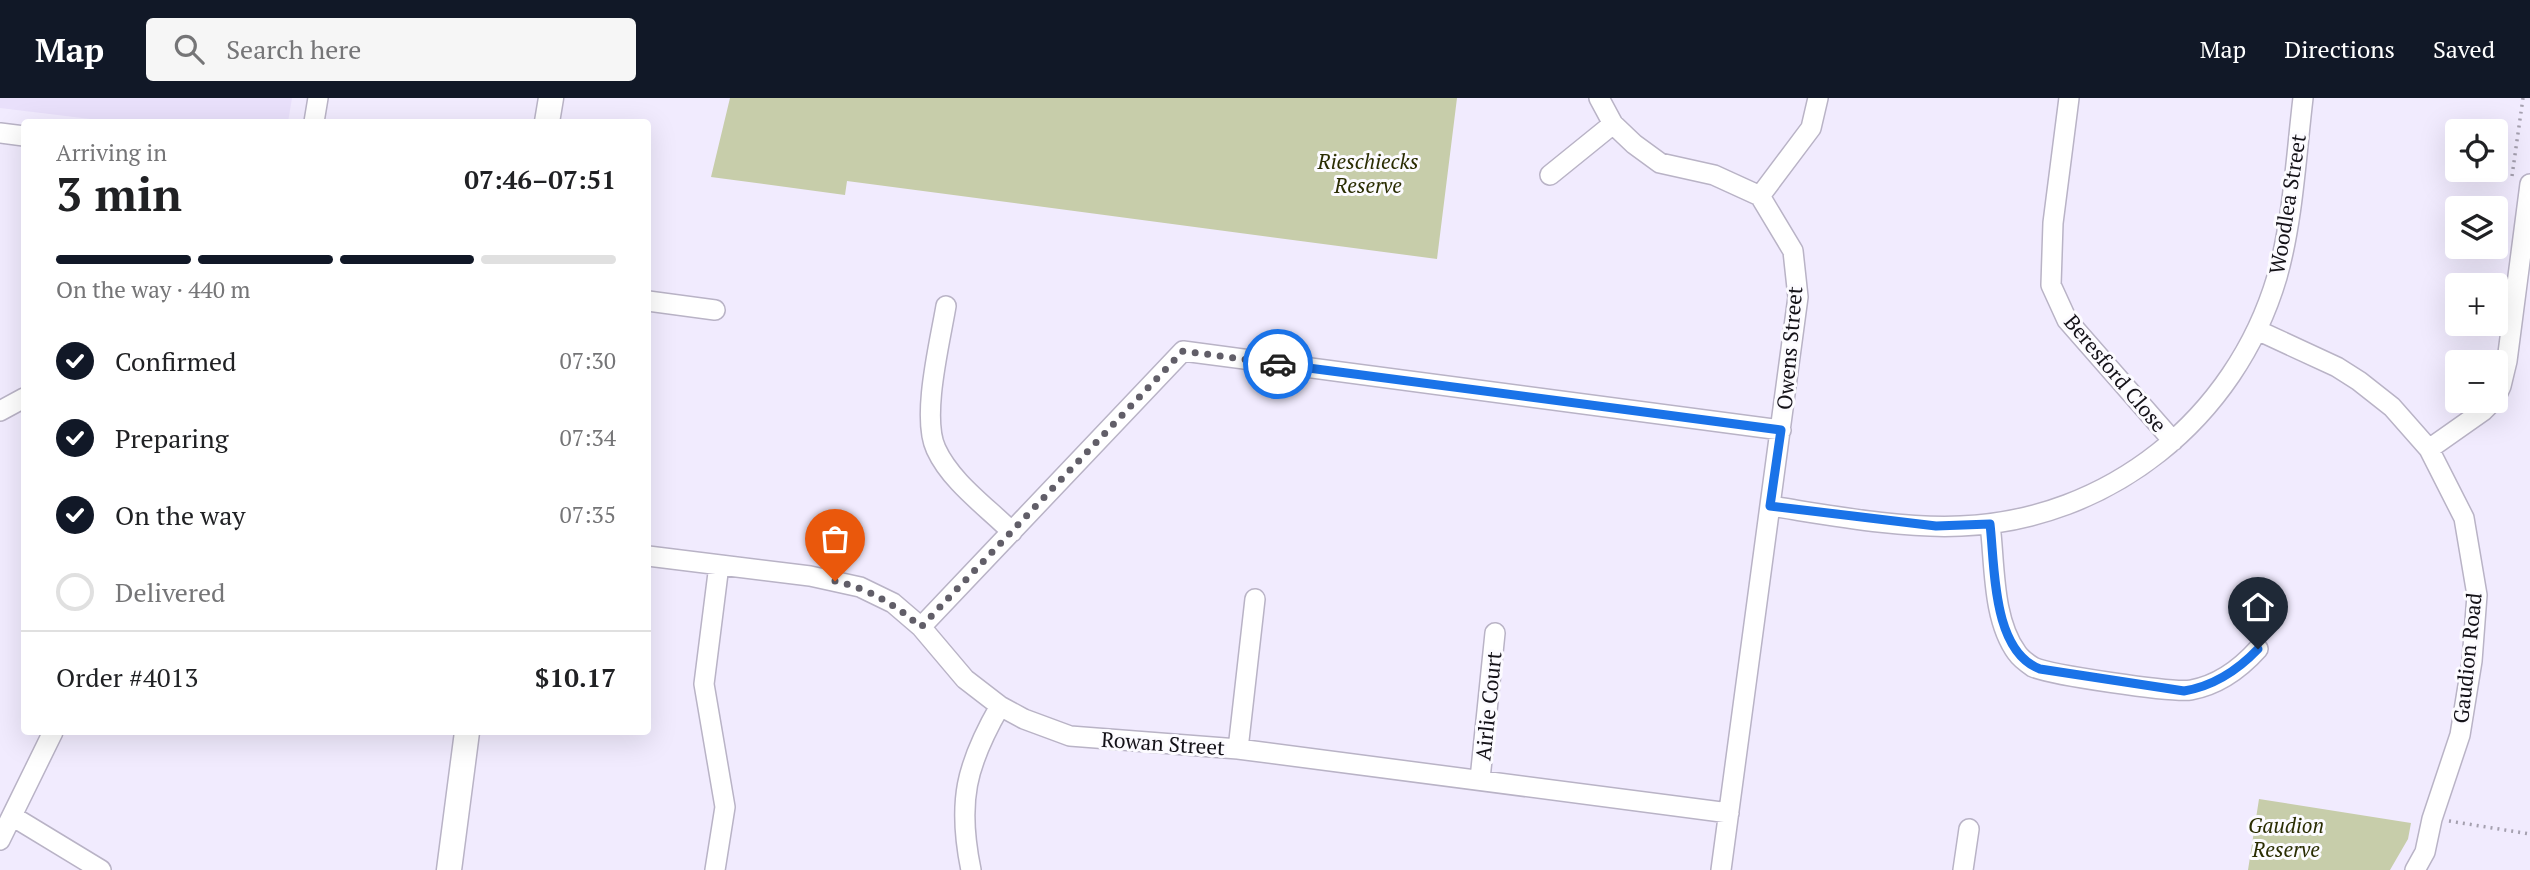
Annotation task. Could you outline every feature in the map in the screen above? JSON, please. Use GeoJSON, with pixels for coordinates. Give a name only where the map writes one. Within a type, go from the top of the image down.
{"type":"FeatureCollection","features":[{"type":"Feature","properties":{"kind":"main road"},"geometry":{"type":"LineString","coordinates":[[548,119],[551,98]]}},
{"type":"Feature","properties":{"kind":"main road"},"geometry":{"type":"LineString","coordinates":[[449,870],[467,735]]}},
{"type":"Feature","properties":{"kind":"street"},"geometry":{"type":"LineString","coordinates":[[314,119],[317,98]]}},
{"type":"Feature","properties":{"kind":"street"},"geometry":{"type":"LineString","coordinates":[[1599,98],[1613,124],[1660,163],[1714,175],[1760,196],[1811,128],[1818,98]]}},
{"type":"Feature","properties":{"kind":"street","name":"Beresford Close"},"geometry":{"type":"LineString","coordinates":[[2069,98],[2053,223],[2051,285],[2067,320],[2174,441]]}},
{"type":"Feature","properties":{"kind":"street","name":"Woodlea Street"},"geometry":{"type":"LineString","coordinates":[[1770,506],[1936,526],[1990,524],[2032,517],[2083,499],[2131,474],[2174,441],[2196,419],[2227,381],[2257,330],[2282,256],[2303,98]]}},
{"type":"Feature","properties":{"kind":"street"},"geometry":{"type":"LineString","coordinates":[[1550,175],[1613,124]]}},
{"type":"Feature","properties":{"kind":"street"},"geometry":{"type":"LineString","coordinates":[[0,133],[21,136]]}},
{"type":"Feature","properties":{"kind":"street"},"geometry":{"type":"LineString","coordinates":[[2508,353],[2530,184]]}},
{"type":"Feature","properties":{"kind":"street","name":"Owens Street"},"geometry":{"type":"LineString","coordinates":[[1721,870],[1798,297],[1793,251],[1760,196]]}},
{"type":"Feature","properties":{"kind":"street"},"geometry":{"type":"LineString","coordinates":[[651,301],[715,310]]}},
{"type":"Feature","properties":{"kind":"street"},"geometry":{"type":"LineString","coordinates":[[946,306],[930,407],[935,448],[959,481],[1012,531]]}},
{"type":"Feature","properties":{"kind":"street","name":"Gaudion Road"},"geometry":{"type":"LineString","coordinates":[[2257,330],[2359,381],[2392,407],[2429,449],[2464,518],[2477,595],[2472,661],[2460,735],[2432,818],[2426,852],[2415,870]]}},
{"type":"Feature","properties":{"kind":"street"},"geometry":{"type":"LineString","coordinates":[[921,627],[1183,351],[1781,430]]}},
{"type":"Feature","properties":{"kind":"street"},"geometry":{"type":"LineString","coordinates":[[0,411],[21,400]]}},
{"type":"Feature","properties":{"kind":"street"},"geometry":{"type":"LineString","coordinates":[[2429,449],[2480,413]]}},
{"type":"Feature","properties":{"kind":"street"},"geometry":{"type":"LineString","coordinates":[[1990,524],[2004,626],[2016,652],[2032,666],[2064,674],[2184,691],[2204,687],[2227,676],[2258,649]]}},
{"type":"Feature","properties":{"kind":"street","name":"Rowan Street"},"geometry":{"type":"LineString","coordinates":[[651,556],[810,576],[860,587],[893,603],[921,627],[965,679],[1000,706],[1024,719],[1070,736],[1238,749],[1729,813]]}},
{"type":"Feature","properties":{"kind":"street"},"geometry":{"type":"LineString","coordinates":[[715,870],[724,807],[704,684],[719,565]]}},
{"type":"Feature","properties":{"kind":"street"},"geometry":{"type":"LineString","coordinates":[[1238,749],[1255,599]]}},
{"type":"Feature","properties":{"kind":"street","name":"Airlie Court"},"geometry":{"type":"LineString","coordinates":[[1480,779],[1495,633]]}},
{"type":"Feature","properties":{"kind":"street"},"geometry":{"type":"LineString","coordinates":[[971,870],[964,821],[969,769],[1000,706]]}},
{"type":"Feature","properties":{"kind":"street"},"geometry":{"type":"LineString","coordinates":[[0,840],[52,735]]}},
{"type":"Feature","properties":{"kind":"street"},"geometry":{"type":"LineString","coordinates":[[12,816],[101,870]]}},
{"type":"Feature","properties":{"kind":"street"},"geometry":{"type":"LineString","coordinates":[[1963,870],[1969,829]]}},
{"type":"Feature","properties":{"kind":"path"},"geometry":{"type":"LineString","coordinates":[[2432,818],[2530,834]]}},
{"type":"Feature","properties":{"kind":"shaded area"},"geometry":{"type":"Polygon","coordinates":[[[0,98],[292,98],[288,119],[90,119],[0,108],[0,98]]]}},
{"type":"Feature","properties":{"kind":"green space","name":"Rieschiecks Reserve"},"geometry":{"type":"Polygon","coordinates":[[[730,98],[1457,98],[1437,259],[847,181],[845,195],[711,177],[730,98]]]}},
{"type":"Feature","properties":{"kind":"green space","name":"Gaudion Reserve"},"geometry":{"type":"Polygon","coordinates":[[[2259,799],[2411,823],[2408,839],[2390,870],[2248,870],[2259,799]]]}},
{"type":"Feature","properties":{"kind":"way so far"},"geometry":{"type":"LineString","coordinates":[[835,581],[860,587],[893,603],[921,627],[1183,351],[1278,364]]}},
{"type":"Feature","properties":{"kind":"route"},"geometry":{"type":"LineString","coordinates":[[1278,364],[1781,430],[1770,506],[1911,524],[1990,524],[2004,626],[2016,652],[2023,660],[2040,669],[2184,691],[2204,687],[2227,676],[2258,649]]}}]}
